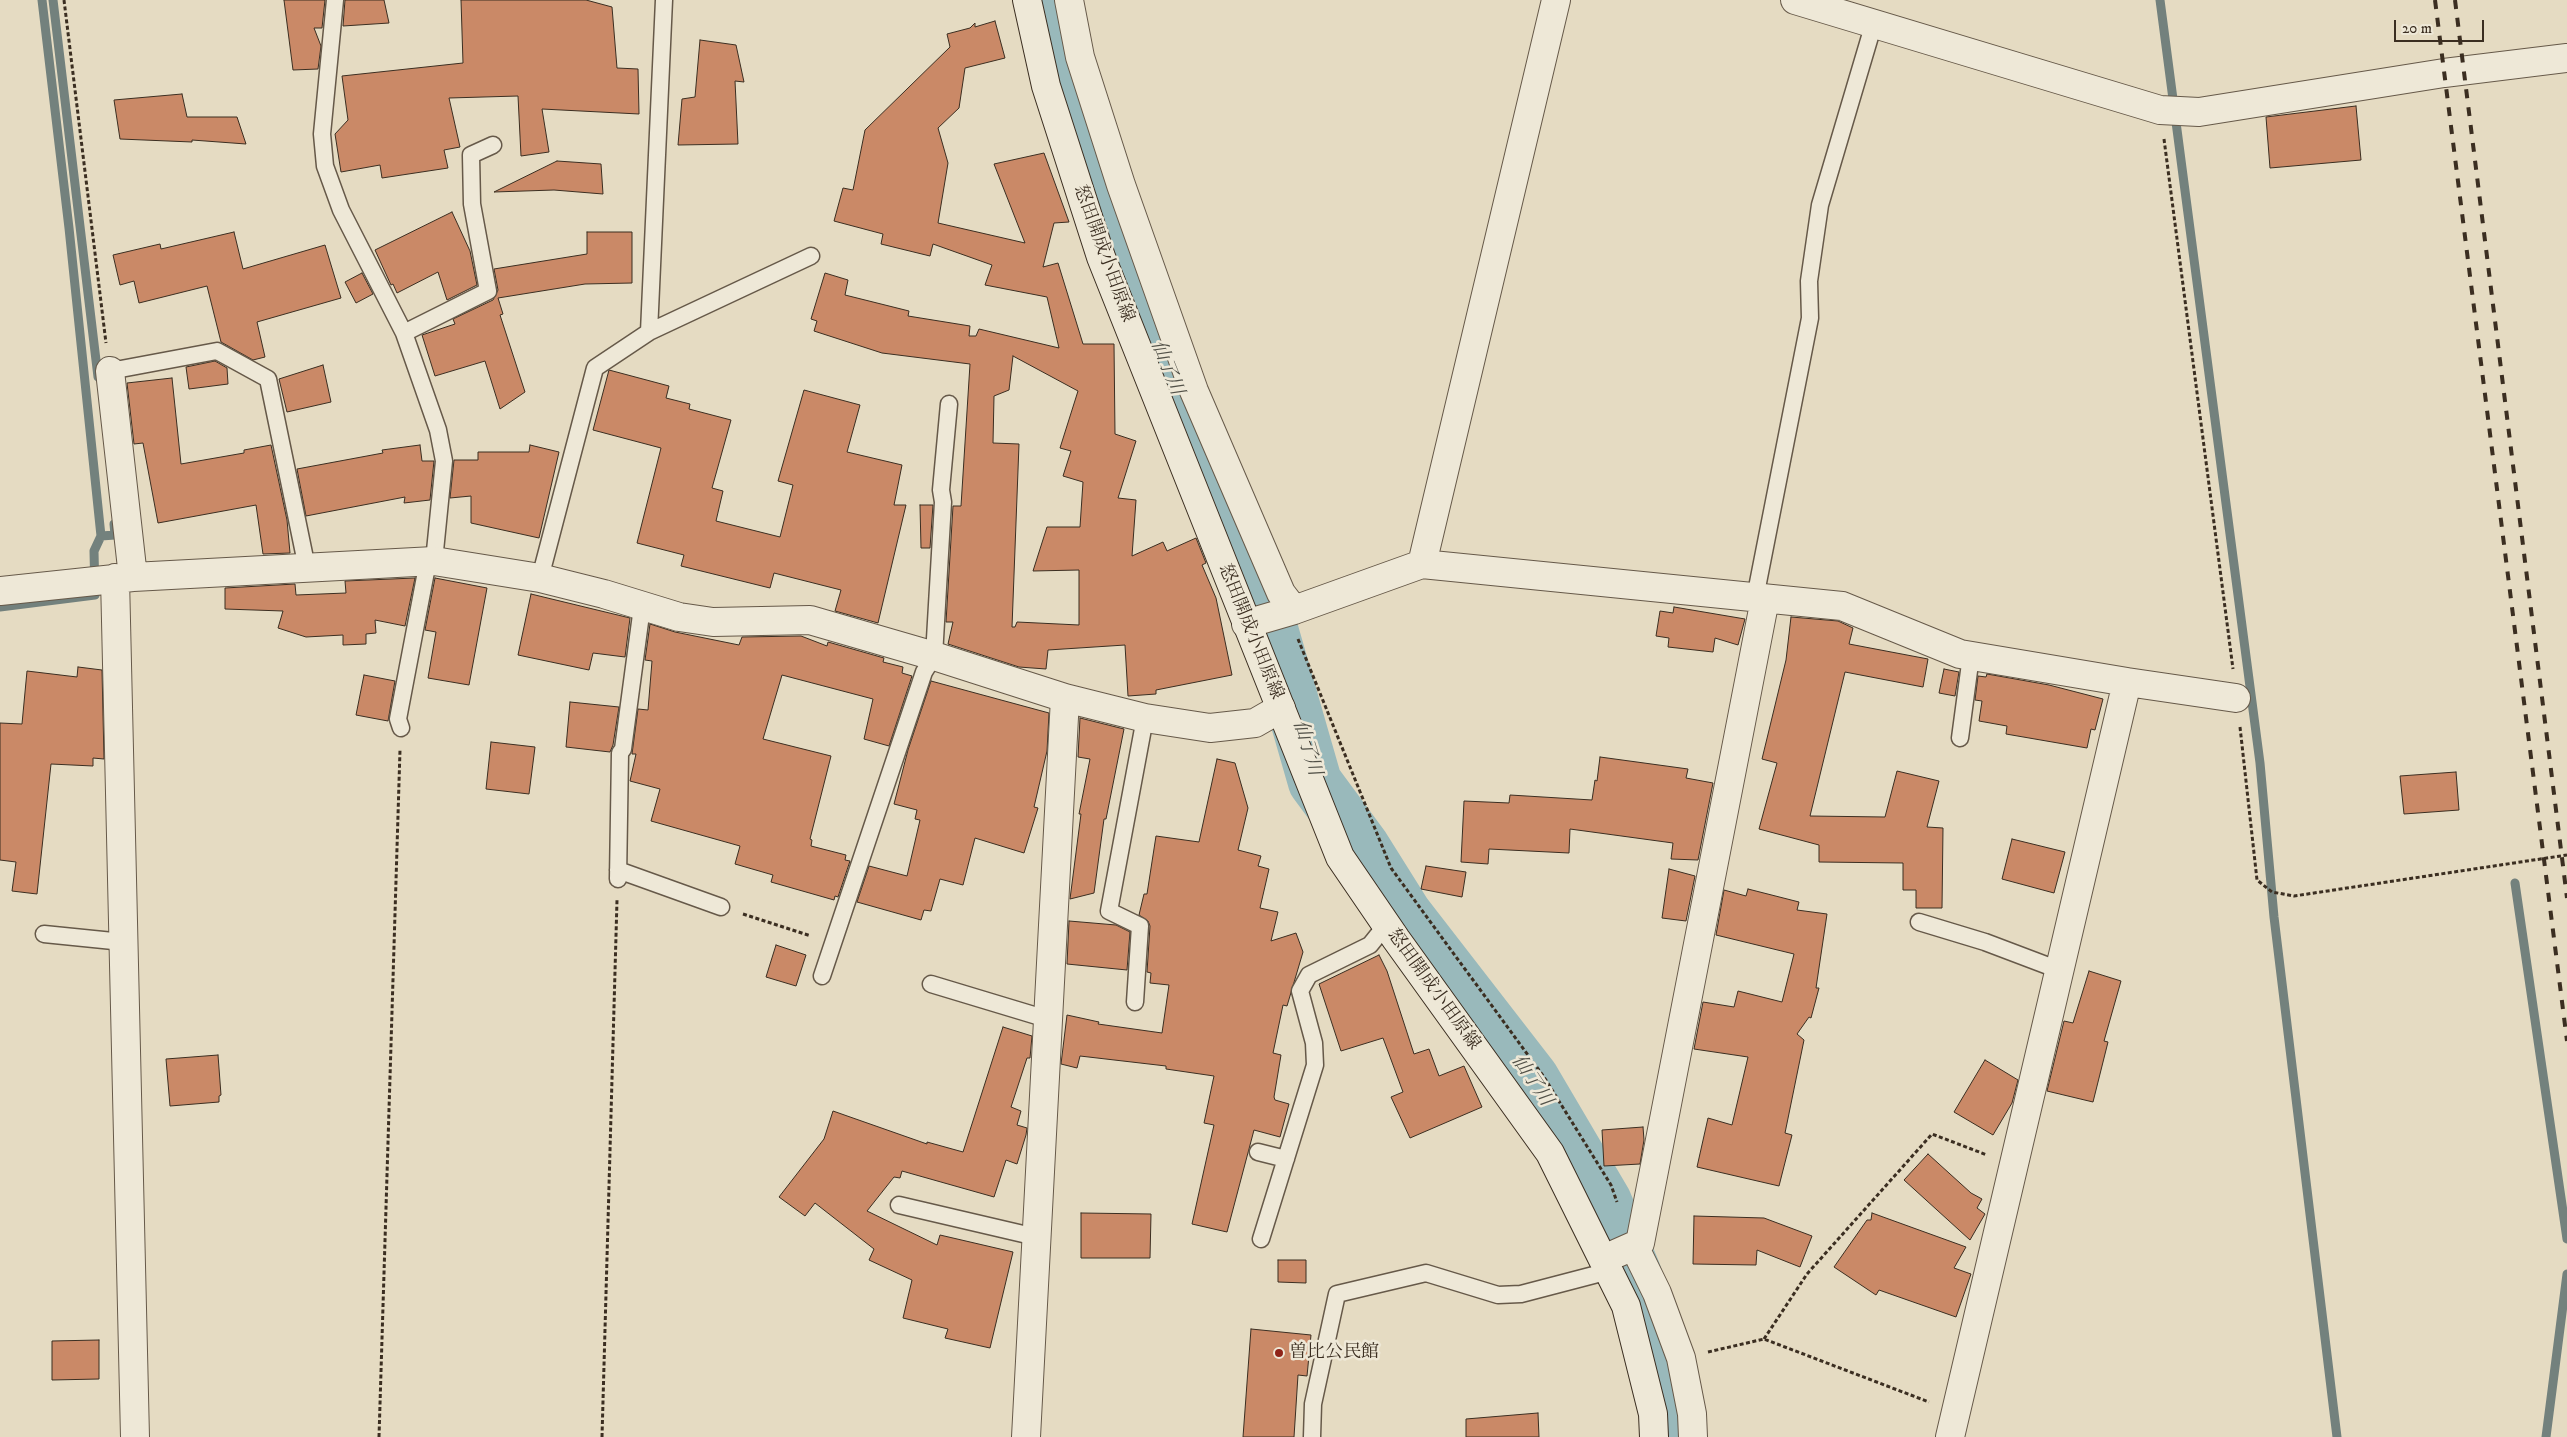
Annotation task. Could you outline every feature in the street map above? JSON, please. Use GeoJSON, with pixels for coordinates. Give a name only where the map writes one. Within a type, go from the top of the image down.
{"type":"FeatureCollection","features":[{"type":"Feature","properties":{"kind":"street","name":"怒田開成小田原線"},"geometry":{"type":"LineString","coordinates":[[1027,0],[1046,86],[1101,257],[1340,857],[1386,925],[1550,1153],[1626,1306],[1653,1414],[1654,1437]]}},
{"type":"Feature","properties":{"kind":"street"},"geometry":{"type":"LineString","coordinates":[[1069,0],[1080,57],[1121,185],[1194,391],[1281,593],[1294,610]]}},
{"type":"Feature","properties":{"kind":"street"},"geometry":{"type":"LineString","coordinates":[[1422,564],[1556,0]]}},
{"type":"Feature","properties":{"kind":"street"},"geometry":{"type":"LineString","coordinates":[[1795,0],[2160,110],[2199,112],[2444,73],[2567,58]]}},
{"type":"Feature","properties":{"kind":"street"},"geometry":{"type":"LineString","coordinates":[[110,371],[119,578],[123,942],[135,1437]]}},
{"type":"Feature","properties":{"kind":"street"},"geometry":{"type":"LineString","coordinates":[[0,591],[119,578],[431,561],[540,578],[604,594],[679,617],[713,622],[810,620],[934,656],[1065,698],[1145,718],[1210,728],[1255,723],[1281,708]]}},
{"type":"Feature","properties":{"kind":"street"},"geometry":{"type":"LineString","coordinates":[[1246,624],[1294,610],[1422,564],[1842,606],[1960,654],[2236,698]]}},
{"type":"Feature","properties":{"kind":"street"},"geometry":{"type":"LineString","coordinates":[[1607,1265],[1640,1243],[1760,599]]}},
{"type":"Feature","properties":{"kind":"street"},"geometry":{"type":"LineString","coordinates":[[1953,1425],[2127,682]]}},
{"type":"Feature","properties":{"kind":"street"},"geometry":{"type":"LineString","coordinates":[[1026,1437],[1065,698]]}},
{"type":"Feature","properties":{"kind":"street"},"geometry":{"type":"LineString","coordinates":[[1634,1246],[1657,1293],[1681,1358],[1692,1414],[1693,1437]]}},
{"type":"Feature","properties":{"kind":"lane"},"geometry":{"type":"LineString","coordinates":[[335,0],[322,134],[325,166],[341,210],[404,333],[438,430],[444,461],[431,561],[398,718],[401,728]]}},
{"type":"Feature","properties":{"kind":"lane"},"geometry":{"type":"LineString","coordinates":[[649,332],[664,0]]}},
{"type":"Feature","properties":{"kind":"lane"},"geometry":{"type":"LineString","coordinates":[[1760,599],[1810,318],[1809,281],[1820,205],[1874,23]]}},
{"type":"Feature","properties":{"kind":"lane"},"geometry":{"type":"LineString","coordinates":[[404,333],[488,291],[472,204],[471,155],[493,146]]}},
{"type":"Feature","properties":{"kind":"lane"},"geometry":{"type":"LineString","coordinates":[[540,578],[595,368],[649,332],[811,256]]}},
{"type":"Feature","properties":{"kind":"lane"},"geometry":{"type":"LineString","coordinates":[[110,371],[217,351],[268,379],[307,568]]}},
{"type":"Feature","properties":{"kind":"lane"},"geometry":{"type":"LineString","coordinates":[[822,976],[924,672],[934,656],[943,502],[941,490],[950,404]]}},
{"type":"Feature","properties":{"kind":"lane"},"geometry":{"type":"LineString","coordinates":[[642,607],[623,749],[620,753],[618,874],[721,907]]}},
{"type":"Feature","properties":{"kind":"lane"},"geometry":{"type":"LineString","coordinates":[[1960,738],[1971,656]]}},
{"type":"Feature","properties":{"kind":"lane"},"geometry":{"type":"LineString","coordinates":[[1135,1002],[1140,926],[1109,911],[1145,718]]}},
{"type":"Feature","properties":{"kind":"lane"},"geometry":{"type":"LineString","coordinates":[[1919,922],[1985,942],[2059,970]]}},
{"type":"Feature","properties":{"kind":"lane"},"geometry":{"type":"LineString","coordinates":[[1261,1239],[1315,1065],[1314,1043],[1300,991],[1309,975],[1370,945],[1386,925]]}},
{"type":"Feature","properties":{"kind":"lane"},"geometry":{"type":"LineString","coordinates":[[44,934],[123,942]]}},
{"type":"Feature","properties":{"kind":"lane"},"geometry":{"type":"LineString","coordinates":[[931,984],[1047,1019]]}},
{"type":"Feature","properties":{"kind":"lane"},"geometry":{"type":"LineString","coordinates":[[1258,1152],[1286,1160]]}},
{"type":"Feature","properties":{"kind":"lane"},"geometry":{"type":"LineString","coordinates":[[899,1205],[1036,1237]]}},
{"type":"Feature","properties":{"kind":"lane"},"geometry":{"type":"LineString","coordinates":[[1312,1437],[1313,1404],[1337,1294],[1426,1273],[1498,1295],[1521,1294],[1607,1265]]}},
{"type":"Feature","properties":{"kind":"path"},"geometry":{"type":"LineString","coordinates":[[64,0],[110,371]]}},
{"type":"Feature","properties":{"kind":"path"},"geometry":{"type":"LineString","coordinates":[[2160,110],[2236,698],[2257,880],[2272,892],[2294,896],[2567,855]]}},
{"type":"Feature","properties":{"kind":"path"},"geometry":{"type":"LineString","coordinates":[[1294,610],[1293,627],[1391,868],[1544,1077],[1611,1185],[1618,1203]]}},
{"type":"Feature","properties":{"kind":"path"},"geometry":{"type":"LineString","coordinates":[[379,1437],[401,728]]}},
{"type":"Feature","properties":{"kind":"path"},"geometry":{"type":"LineString","coordinates":[[602,1437],[618,874]]}},
{"type":"Feature","properties":{"kind":"path"},"geometry":{"type":"LineString","coordinates":[[721,907],[833,944]]}},
{"type":"Feature","properties":{"kind":"path"},"geometry":{"type":"LineString","coordinates":[[1764,1339],[1806,1274],[1932,1134],[2013,1165]]}},
{"type":"Feature","properties":{"kind":"path"},"geometry":{"type":"LineString","coordinates":[[1681,1358],[1764,1339],[1953,1425]]}},
{"type":"Feature","properties":{"kind":"building"},"geometry":{"type":"Polygon","coordinates":[[[284,0],[325,0],[322,28],[314,28],[321,46],[318,69],[293,70],[284,0]]]}},
{"type":"Feature","properties":{"kind":"building"},"geometry":{"type":"Polygon","coordinates":[[[345,0],[384,0],[389,23],[343,26],[345,0]]]}},
{"type":"Feature","properties":{"kind":"building"},"geometry":{"type":"Polygon","coordinates":[[[461,0],[586,0],[612,7],[617,68],[638,69],[639,114],[542,109],[549,152],[521,156],[518,96],[449,98],[460,147],[444,150],[448,168],[382,178],[380,165],[341,172],[335,134],[348,120],[342,76],[463,63],[461,0]]]}},
{"type":"Feature","properties":{"kind":"building"},"geometry":{"type":"Polygon","coordinates":[[[995,21],[1005,58],[965,68],[959,108],[938,128],[948,163],[938,223],[1025,243],[994,164],[1044,153],[1069,222],[1054,223],[1043,267],[1058,263],[1083,344],[1114,344],[1115,434],[1136,441],[1118,498],[1136,500],[1132,556],[1163,542],[1167,551],[1196,538],[1206,563],[1202,565],[1216,598],[1232,675],[1156,690],[1156,694],[1128,696],[1125,645],[1048,650],[1046,669],[1019,667],[948,644],[953,622],[946,622],[953,506],[961,506],[970,364],[882,353],[814,331],[817,321],[811,319],[825,273],[848,280],[845,295],[909,311],[908,316],[970,326],[969,336],[976,336],[979,329],[1059,348],[1047,297],[985,285],[992,265],[933,244],[930,256],[881,244],[883,234],[834,221],[843,188],[853,190],[865,130],[950,47],[947,34],[970,28],[975,23],[975,27],[995,21]],[[1013,356],[1009,390],[994,396],[993,443],[1019,444],[1012,627],[1015,627],[1017,622],[1079,625],[1079,570],[1033,571],[1047,527],[1080,527],[1083,482],[1063,476],[1071,451],[1060,448],[1078,391],[1013,356]]]}},
{"type":"Feature","properties":{"kind":"building"},"geometry":{"type":"Polygon","coordinates":[[[700,40],[736,45],[744,82],[735,81],[738,144],[678,145],[682,99],[695,97],[700,40]]]}},
{"type":"Feature","properties":{"kind":"building"},"geometry":{"type":"Polygon","coordinates":[[[182,94],[187,117],[237,117],[246,144],[192,140],[192,142],[120,139],[114,100],[182,94]]]}},
{"type":"Feature","properties":{"kind":"building"},"geometry":{"type":"Polygon","coordinates":[[[2356,106],[2361,160],[2270,168],[2266,117],[2356,106]]]}},
{"type":"Feature","properties":{"kind":"building"},"geometry":{"type":"Polygon","coordinates":[[[557,161],[601,164],[603,194],[554,190],[494,192],[557,161]]]}},
{"type":"Feature","properties":{"kind":"building"},"geometry":{"type":"Polygon","coordinates":[[[452,212],[470,251],[477,285],[447,300],[438,272],[397,293],[393,284],[391,285],[375,250],[452,212]]]}},
{"type":"Feature","properties":{"kind":"building"},"geometry":{"type":"Polygon","coordinates":[[[234,232],[243,269],[325,245],[341,298],[257,322],[265,357],[253,360],[221,342],[207,286],[139,303],[134,281],[120,285],[113,255],[160,244],[161,249],[234,232]]]}},
{"type":"Feature","properties":{"kind":"building"},"geometry":{"type":"Polygon","coordinates":[[[587,232],[632,232],[632,283],[585,284],[498,298],[503,314],[500,315],[525,392],[500,409],[485,361],[435,376],[422,335],[455,324],[453,319],[493,300],[498,290],[494,269],[587,254],[587,232]]]}},
{"type":"Feature","properties":{"kind":"building"},"geometry":{"type":"Polygon","coordinates":[[[362,273],[373,294],[356,303],[345,282],[362,273]]]}},
{"type":"Feature","properties":{"kind":"building"},"geometry":{"type":"Polygon","coordinates":[[[215,361],[227,368],[228,384],[189,389],[186,367],[215,361]]]}},
{"type":"Feature","properties":{"kind":"building"},"geometry":{"type":"Polygon","coordinates":[[[323,365],[331,402],[287,412],[279,379],[323,365]]]}},
{"type":"Feature","properties":{"kind":"building"},"geometry":{"type":"Polygon","coordinates":[[[609,370],[669,386],[666,398],[690,404],[689,409],[731,420],[712,488],[723,491],[716,521],[780,537],[793,485],[778,481],[804,390],[860,405],[847,452],[902,465],[894,505],[906,505],[878,623],[835,611],[841,590],[774,573],[770,588],[681,566],[684,555],[637,543],[661,448],[593,430],[609,370]]]}},
{"type":"Feature","properties":{"kind":"building"},"geometry":{"type":"Polygon","coordinates":[[[172,378],[181,464],[244,453],[244,450],[271,445],[287,520],[290,553],[263,554],[256,505],[158,523],[143,443],[134,444],[127,383],[172,378]]]}},
{"type":"Feature","properties":{"kind":"building"},"geometry":{"type":"Polygon","coordinates":[[[420,445],[422,461],[434,461],[430,500],[404,503],[405,497],[306,516],[297,469],[383,453],[382,450],[420,445]]]}},
{"type":"Feature","properties":{"kind":"building"},"geometry":{"type":"Polygon","coordinates":[[[530,445],[559,452],[539,538],[471,523],[471,496],[450,498],[454,460],[478,460],[478,452],[529,452],[530,445]]]}},
{"type":"Feature","properties":{"kind":"building"},"geometry":{"type":"Polygon","coordinates":[[[920,505],[933,505],[930,548],[921,548],[920,505]]]}},
{"type":"Feature","properties":{"kind":"building"},"geometry":{"type":"Polygon","coordinates":[[[415,578],[405,626],[375,620],[376,633],[366,634],[366,644],[343,645],[343,635],[306,637],[278,628],[283,611],[225,609],[225,588],[295,584],[296,595],[346,593],[345,581],[415,578]]]}},
{"type":"Feature","properties":{"kind":"building"},"geometry":{"type":"Polygon","coordinates":[[[435,578],[487,588],[469,685],[428,678],[436,632],[425,630],[435,578]]]}},
{"type":"Feature","properties":{"kind":"building"},"geometry":{"type":"Polygon","coordinates":[[[531,594],[630,618],[625,657],[593,653],[589,670],[518,655],[531,594]]]}},
{"type":"Feature","properties":{"kind":"building"},"geometry":{"type":"Polygon","coordinates":[[[1674,607],[1745,619],[1738,645],[1715,638],[1713,652],[1668,647],[1669,638],[1656,636],[1660,611],[1673,613],[1674,607]]]}},
{"type":"Feature","properties":{"kind":"building"},"geometry":{"type":"Polygon","coordinates":[[[1791,617],[1838,621],[1853,628],[1849,644],[1928,659],[1923,687],[1845,672],[1810,816],[1885,817],[1897,771],[1939,781],[1927,827],[1943,828],[1942,908],[1916,908],[1916,890],[1903,890],[1903,863],[1819,862],[1819,845],[1759,829],[1777,763],[1762,759],[1786,660],[1791,617]]]}},
{"type":"Feature","properties":{"kind":"building"},"geometry":{"type":"Polygon","coordinates":[[[650,624],[675,632],[739,645],[742,637],[801,636],[827,646],[828,642],[884,658],[883,662],[903,667],[902,673],[912,676],[889,746],[864,739],[873,699],[782,675],[763,739],[831,756],[810,839],[812,840],[811,846],[846,855],[845,860],[850,861],[838,897],[835,896],[834,900],[771,882],[773,875],[735,864],[740,846],[651,821],[660,789],[630,781],[636,754],[632,754],[638,709],[648,710],[652,661],[645,660],[650,624]]]}},
{"type":"Feature","properties":{"kind":"building"},"geometry":{"type":"Polygon","coordinates":[[[78,667],[102,670],[104,759],[93,758],[93,766],[51,764],[37,894],[12,891],[16,862],[0,860],[0,723],[22,724],[27,671],[77,677],[78,667]]]}},
{"type":"Feature","properties":{"kind":"building"},"geometry":{"type":"Polygon","coordinates":[[[1944,669],[1959,672],[1955,696],[1939,693],[1944,669]]]}},
{"type":"Feature","properties":{"kind":"building"},"geometry":{"type":"Polygon","coordinates":[[[1987,674],[2049,685],[2103,699],[2095,730],[2091,729],[2087,748],[2006,734],[2007,726],[1979,721],[1982,701],[1975,700],[1978,676],[1986,677],[1987,674]]]}},
{"type":"Feature","properties":{"kind":"building"},"geometry":{"type":"Polygon","coordinates":[[[364,675],[395,681],[388,721],[356,715],[364,675]]]}},
{"type":"Feature","properties":{"kind":"building"},"geometry":{"type":"Polygon","coordinates":[[[931,681],[1049,713],[1047,751],[1034,807],[1038,808],[1024,853],[975,838],[963,885],[940,879],[931,911],[924,910],[921,920],[857,902],[869,866],[907,876],[920,820],[915,819],[917,810],[894,804],[908,750],[931,681]]]}},
{"type":"Feature","properties":{"kind":"building"},"geometry":{"type":"Polygon","coordinates":[[[570,702],[619,707],[613,745],[610,752],[566,747],[570,702]]]}},
{"type":"Feature","properties":{"kind":"building"},"geometry":{"type":"Polygon","coordinates":[[[1080,718],[1124,729],[1106,819],[1104,819],[1094,893],[1070,899],[1081,814],[1079,814],[1090,759],[1078,757],[1080,718]]]}},
{"type":"Feature","properties":{"kind":"building"},"geometry":{"type":"Polygon","coordinates":[[[491,742],[535,747],[529,794],[486,789],[491,742]]]}},
{"type":"Feature","properties":{"kind":"building"},"geometry":{"type":"Polygon","coordinates":[[[1600,757],[1688,769],[1686,778],[1713,783],[1698,860],[1671,859],[1673,843],[1570,829],[1569,853],[1489,849],[1488,864],[1461,862],[1464,801],[1509,803],[1510,795],[1592,800],[1600,757]]]}},
{"type":"Feature","properties":{"kind":"building"},"geometry":{"type":"Polygon","coordinates":[[[1217,759],[1235,763],[1248,808],[1238,850],[1261,856],[1258,866],[1269,869],[1260,908],[1278,912],[1271,941],[1296,933],[1303,952],[1287,1006],[1283,1005],[1273,1053],[1281,1055],[1274,1097],[1275,1100],[1289,1104],[1280,1137],[1254,1130],[1227,1232],[1192,1224],[1214,1125],[1204,1123],[1214,1076],[1166,1069],[1166,1066],[1080,1056],[1077,1068],[1061,1064],[1067,1015],[1099,1022],[1098,1024],[1162,1033],[1169,985],[1150,983],[1151,973],[1147,972],[1150,926],[1148,921],[1139,915],[1144,894],[1147,894],[1156,836],[1199,842],[1217,759]]]}},
{"type":"Feature","properties":{"kind":"building"},"geometry":{"type":"Polygon","coordinates":[[[2456,772],[2459,810],[2404,814],[2400,776],[2456,772]]]}},
{"type":"Feature","properties":{"kind":"building"},"geometry":{"type":"Polygon","coordinates":[[[2012,839],[2065,852],[2054,893],[2002,879],[2012,839]]]}},
{"type":"Feature","properties":{"kind":"building"},"geometry":{"type":"Polygon","coordinates":[[[1426,866],[1466,872],[1462,897],[1421,889],[1426,866]]]}},
{"type":"Feature","properties":{"kind":"building"},"geometry":{"type":"Polygon","coordinates":[[[1669,869],[1695,876],[1686,921],[1662,918],[1669,869]]]}},
{"type":"Feature","properties":{"kind":"building"},"geometry":{"type":"Polygon","coordinates":[[[1748,889],[1799,902],[1797,910],[1827,914],[1816,988],[1819,988],[1811,1018],[1809,1017],[1797,1034],[1804,1040],[1785,1133],[1792,1135],[1779,1186],[1697,1167],[1708,1118],[1732,1125],[1748,1057],[1694,1049],[1703,1002],[1734,1007],[1738,991],[1782,1002],[1794,954],[1716,935],[1724,890],[1746,896],[1748,889]]]}},
{"type":"Feature","properties":{"kind":"building"},"geometry":{"type":"Polygon","coordinates":[[[1069,921],[1116,925],[1130,932],[1127,970],[1067,964],[1069,921]]]}},
{"type":"Feature","properties":{"kind":"building"},"geometry":{"type":"Polygon","coordinates":[[[776,945],[806,955],[796,986],[766,977],[776,945]]]}},
{"type":"Feature","properties":{"kind":"building"},"geometry":{"type":"Polygon","coordinates":[[[1379,955],[1387,971],[1414,1054],[1429,1049],[1439,1076],[1464,1066],[1482,1107],[1410,1138],[1391,1097],[1403,1092],[1383,1038],[1341,1051],[1319,984],[1379,955]]]}},
{"type":"Feature","properties":{"kind":"building"},"geometry":{"type":"Polygon","coordinates":[[[2089,971],[2121,981],[2104,1041],[2108,1042],[2093,1102],[2047,1091],[2064,1021],[2073,1023],[2089,971]]]}},
{"type":"Feature","properties":{"kind":"building"},"geometry":{"type":"Polygon","coordinates":[[[1003,1027],[1032,1036],[1030,1058],[1027,1058],[1011,1107],[1021,1111],[1017,1125],[1027,1128],[1026,1135],[1017,1164],[1006,1160],[994,1197],[902,1171],[900,1178],[894,1177],[867,1211],[937,1245],[940,1235],[1013,1252],[990,1348],[945,1338],[948,1329],[903,1318],[912,1280],[869,1260],[874,1249],[815,1203],[805,1216],[779,1197],[824,1139],[833,1111],[927,1144],[927,1142],[963,1152],[1003,1027]]]}},
{"type":"Feature","properties":{"kind":"building"},"geometry":{"type":"Polygon","coordinates":[[[218,1055],[221,1095],[219,1096],[219,1102],[170,1106],[166,1059],[218,1055]]]}},
{"type":"Feature","properties":{"kind":"building"},"geometry":{"type":"Polygon","coordinates":[[[1985,1060],[2018,1080],[2012,1103],[1993,1135],[1954,1112],[1985,1060]]]}},
{"type":"Feature","properties":{"kind":"building"},"geometry":{"type":"Polygon","coordinates":[[[1643,1127],[1644,1140],[1640,1164],[1604,1166],[1602,1130],[1643,1127]]]}},
{"type":"Feature","properties":{"kind":"building"},"geometry":{"type":"Polygon","coordinates":[[[1928,1154],[1971,1193],[1982,1199],[1977,1208],[1985,1214],[1970,1240],[1904,1180],[1928,1154]]]}},
{"type":"Feature","properties":{"kind":"building"},"geometry":{"type":"Polygon","coordinates":[[[1081,1213],[1151,1214],[1150,1258],[1081,1258],[1081,1213]]]}},
{"type":"Feature","properties":{"kind":"building"},"geometry":{"type":"Polygon","coordinates":[[[1872,1213],[1966,1247],[1954,1268],[1971,1274],[1956,1317],[1879,1290],[1876,1295],[1834,1267],[1867,1220],[1871,1220],[1872,1213]]]}},
{"type":"Feature","properties":{"kind":"building"},"geometry":{"type":"Polygon","coordinates":[[[1694,1216],[1764,1218],[1812,1236],[1800,1267],[1757,1250],[1756,1265],[1693,1264],[1694,1216]]]}},
{"type":"Feature","properties":{"kind":"building"},"geometry":{"type":"Polygon","coordinates":[[[1278,1260],[1306,1260],[1306,1283],[1278,1282],[1278,1260]]]}},
{"type":"Feature","properties":{"kind":"building"},"geometry":{"type":"Polygon","coordinates":[[[1251,1329],[1311,1335],[1307,1376],[1298,1375],[1294,1437],[1243,1437],[1251,1329]]]}},
{"type":"Feature","properties":{"kind":"building"},"geometry":{"type":"Polygon","coordinates":[[[99,1340],[99,1379],[52,1380],[52,1341],[99,1340]]]}},
{"type":"Feature","properties":{"kind":"building"},"geometry":{"type":"Polygon","coordinates":[[[1538,1413],[1539,1437],[1466,1437],[1466,1419],[1538,1413]]]}},
{"type":"Feature","properties":{"kind":"waterway"},"geometry":{"type":"LineString","coordinates":[[0,607],[95,595],[94,551],[101,536],[69,228],[42,0]]}},
{"type":"Feature","properties":{"kind":"waterway"},"geometry":{"type":"LineString","coordinates":[[53,0],[98,377]]}},
{"type":"Feature","properties":{"kind":"waterway","name":"仙了川"},"geometry":{"type":"LineString","coordinates":[[1046,0],[1065,90],[1164,367],[1256,577],[1315,782],[1363,847],[1405,914],[1532,1078],[1605,1202],[1634,1272],[1666,1364],[1677,1437]]}},
{"type":"Feature","properties":{"kind":"waterway"},"geometry":{"type":"LineString","coordinates":[[2160,0],[2260,763],[2274,917],[2337,1437]]}},
{"type":"Feature","properties":{"kind":"waterway"},"geometry":{"type":"LineString","coordinates":[[101,536],[115,535],[114,524]]}},
{"type":"Feature","properties":{"kind":"waterway"},"geometry":{"type":"LineString","coordinates":[[2515,883],[2567,1239]]}},
{"type":"Feature","properties":{"kind":"waterway"},"geometry":{"type":"LineString","coordinates":[[2546,1437],[2567,1274]]}},
{"type":"Feature","properties":{"kind":"railway"},"geometry":{"type":"LineString","coordinates":[[2435,0],[2567,1041]]}},
{"type":"Feature","properties":{"kind":"railway"},"geometry":{"type":"LineString","coordinates":[[2455,0],[2567,898]]}},
{"type":"Feature","properties":{"kind":"place","name":"曽比公民館"},"geometry":{"type":"Point","coordinates":[1279,1353]}}]}
